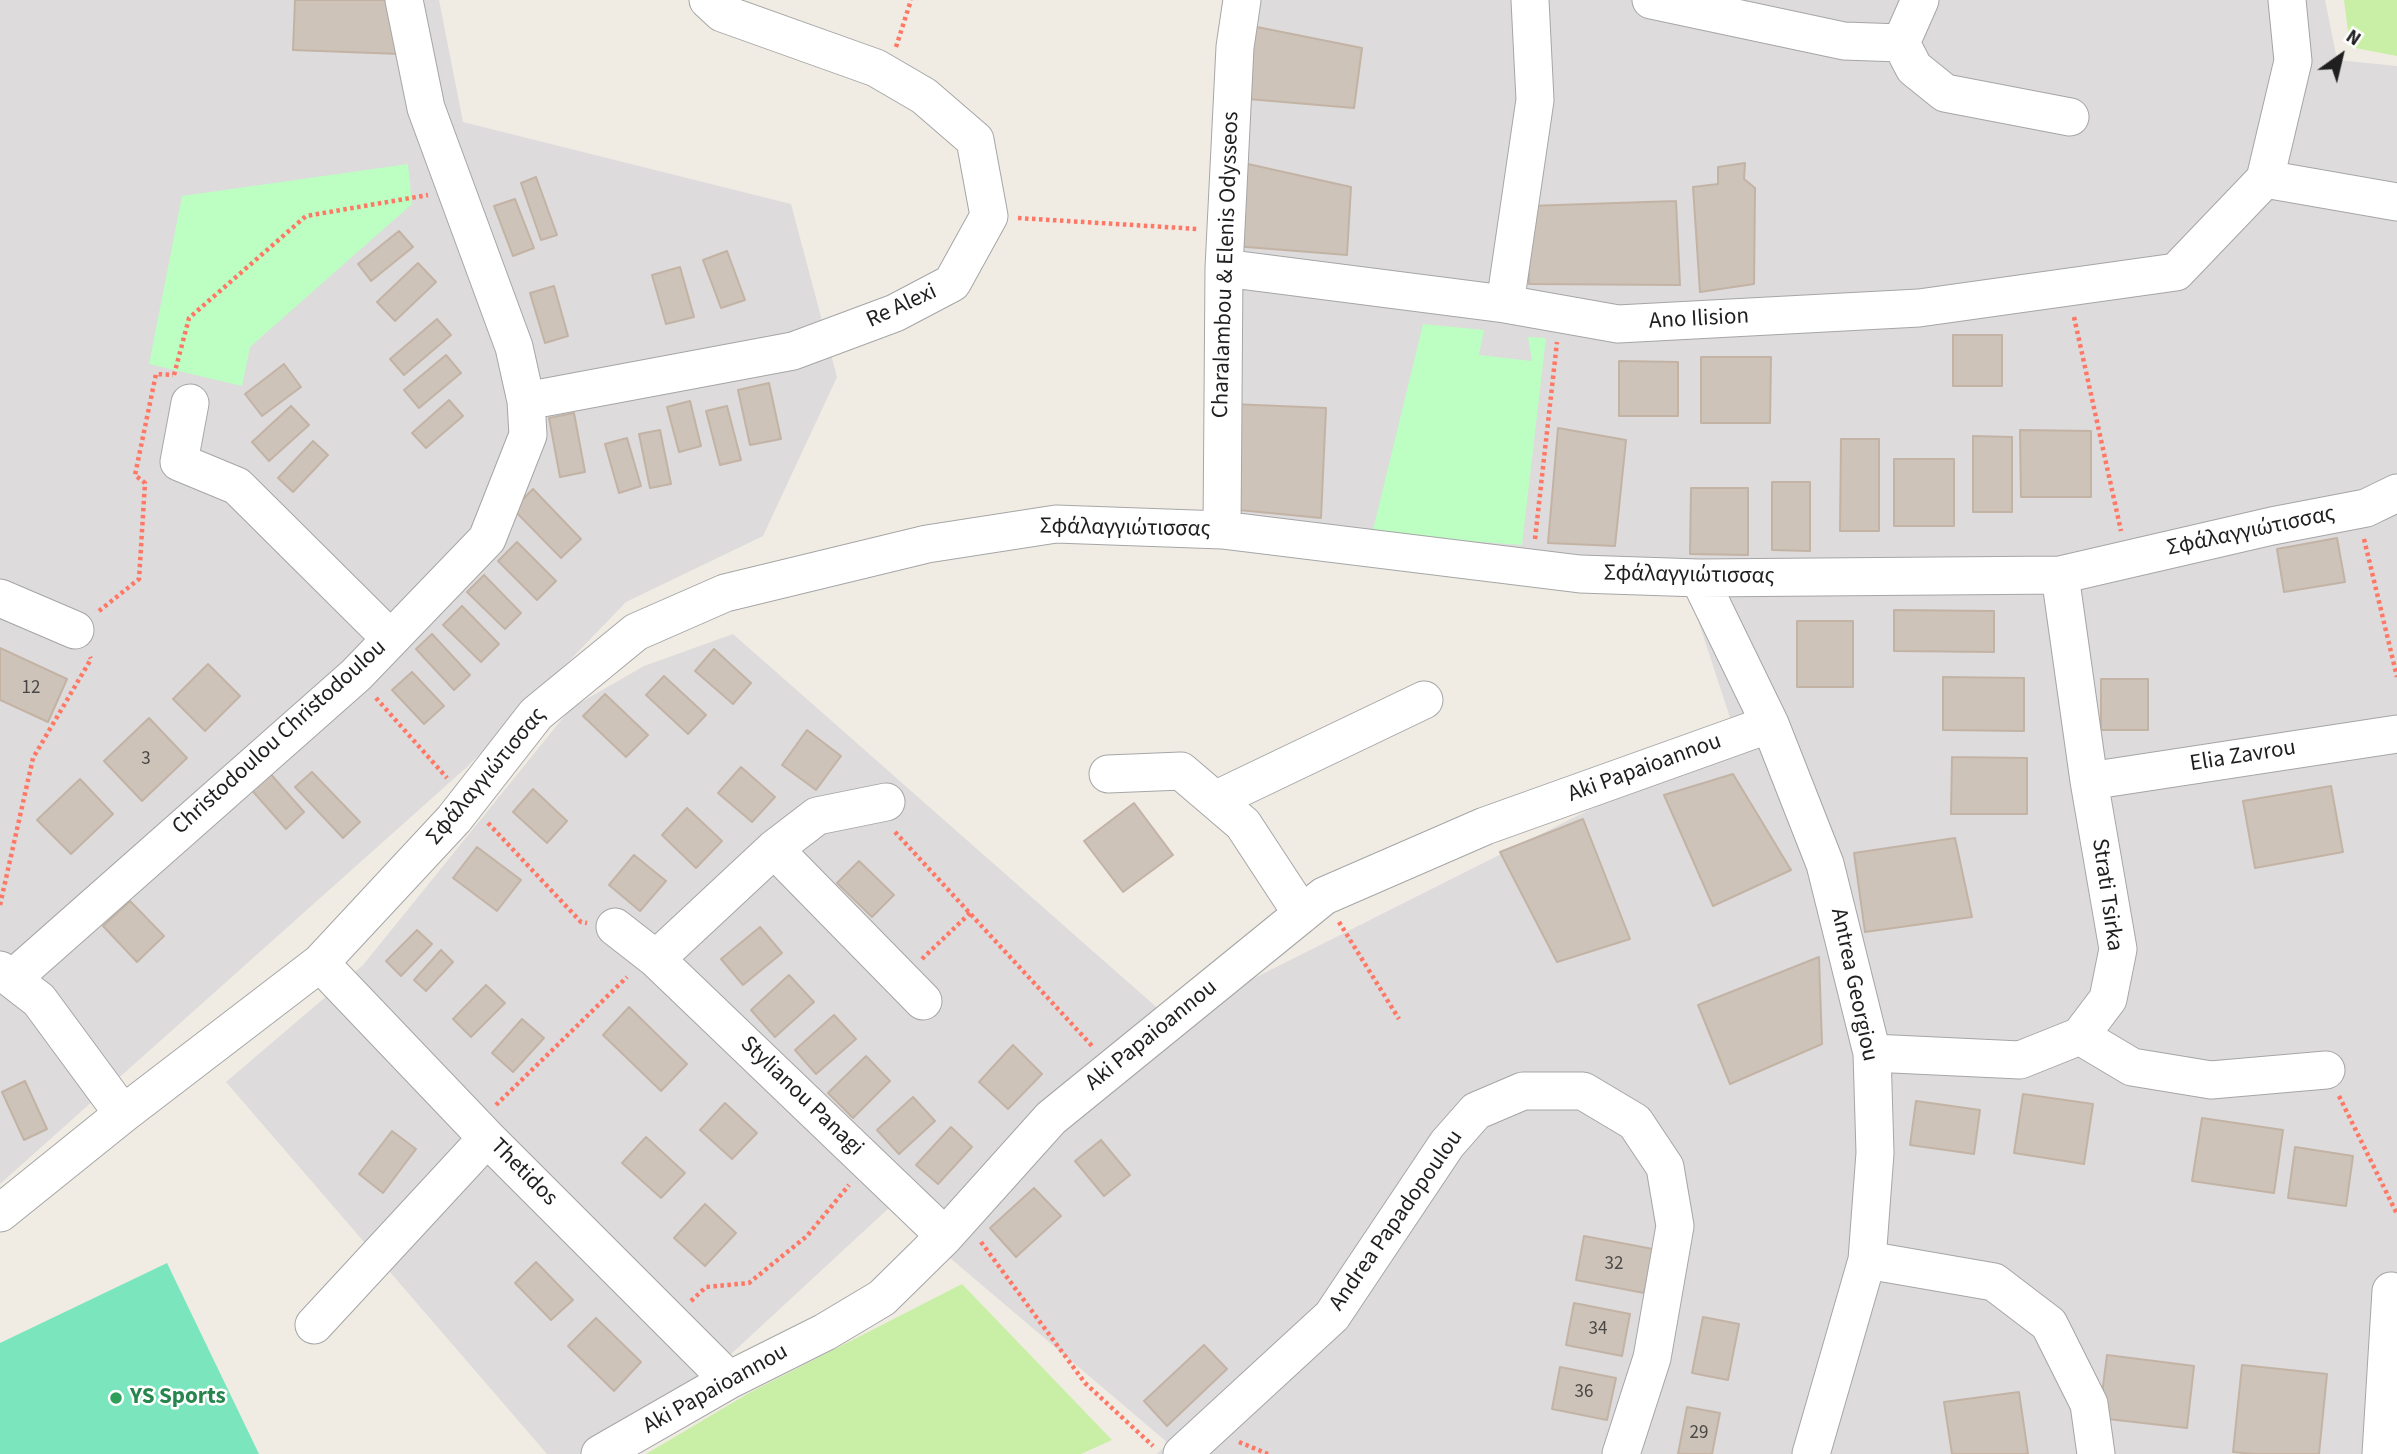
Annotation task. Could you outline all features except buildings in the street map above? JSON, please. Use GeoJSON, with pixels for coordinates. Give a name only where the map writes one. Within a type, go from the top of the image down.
{"type":"FeatureCollection","features":[{"type":"Feature","properties":{"kind":"street","name":"Christodoulou Christodoulou"},"geometry":{"type":"LineString","coordinates":[[6,974],[356,675],[487,538],[528,435],[526,401],[514,347],[426,107],[404,0]]}},
{"type":"Feature","properties":{"kind":"street"},"geometry":{"type":"LineString","coordinates":[[708,0],[722,13],[876,68],[924,96],[975,141],[989,216]]}},
{"type":"Feature","properties":{"kind":"street","name":"Charalambou & Elenis Odysseos"},"geometry":{"type":"LineString","coordinates":[[1222,530],[1224,268],[1235,47],[1242,0]]}},
{"type":"Feature","properties":{"kind":"street"},"geometry":{"type":"LineString","coordinates":[[1505,304],[1535,100],[1530,0]]}},
{"type":"Feature","properties":{"kind":"street"},"geometry":{"type":"LineString","coordinates":[[1651,0],[1844,41],[1901,43]]}},
{"type":"Feature","properties":{"kind":"street"},"geometry":{"type":"LineString","coordinates":[[1901,43],[1920,0]]}},
{"type":"Feature","properties":{"kind":"street"},"geometry":{"type":"LineString","coordinates":[[2287,0],[2293,61],[2265,179],[2397,202]]}},
{"type":"Feature","properties":{"kind":"street"},"geometry":{"type":"LineString","coordinates":[[1901,43],[1914,68],[1945,93],[2070,117]]}},
{"type":"Feature","properties":{"kind":"street","name":"Ano Ilision"},"geometry":{"type":"LineString","coordinates":[[1224,268],[1505,304],[1618,324],[1919,308],[2176,272],[2265,179]]}},
{"type":"Feature","properties":{"kind":"street","name":"Re Alexi"},"geometry":{"type":"LineString","coordinates":[[526,401],[793,351],[895,313],[952,284],[989,216]]}},
{"type":"Feature","properties":{"kind":"street"},"geometry":{"type":"LineString","coordinates":[[190,403],[179,462],[237,485],[390,638]]}},
{"type":"Feature","properties":{"kind":"street","name":"Σφάλαγγιώτισσας"},"geometry":{"type":"LineString","coordinates":[[0,1213],[122,1114],[320,964],[468,802],[536,714],[636,632],[725,593],[927,544],[1056,524],[1222,530],[1580,574],[1699,579],[2060,575],[2272,526],[2366,508],[2397,493]]}},
{"type":"Feature","properties":{"kind":"street","name":"Strati Tsirka"},"geometry":{"type":"LineString","coordinates":[[2060,575],[2089,780],[2118,949],[2108,999],[2080,1036]]}},
{"type":"Feature","properties":{"kind":"street","name":"Antrea Georgiou"},"geometry":{"type":"LineString","coordinates":[[1699,579],[1770,724],[1825,864],[1871,1053],[1875,1153],[1867,1261],[1811,1454]]}},
{"type":"Feature","properties":{"kind":"street"},"geometry":{"type":"LineString","coordinates":[[0,598],[75,630]]}},
{"type":"Feature","properties":{"kind":"street"},"geometry":{"type":"LineString","coordinates":[[1215,800],[1424,700]]}},
{"type":"Feature","properties":{"kind":"street","name":"Aki Papaioannou"},"geometry":{"type":"LineString","coordinates":[[600,1454],[729,1380],[825,1332],[882,1298],[954,1226],[1051,1118],[1313,905],[1486,826],[1770,724]]}},
{"type":"Feature","properties":{"kind":"street","name":"Elia Zavrou"},"geometry":{"type":"LineString","coordinates":[[2089,780],[2397,735]]}},
{"type":"Feature","properties":{"kind":"street"},"geometry":{"type":"LineString","coordinates":[[1108,775],[1181,771],[1243,824],[1313,905]]}},
{"type":"Feature","properties":{"kind":"street"},"geometry":{"type":"LineString","coordinates":[[653,957],[774,849],[817,816],[878,804]]}},
{"type":"Feature","properties":{"kind":"street"},"geometry":{"type":"LineString","coordinates":[[774,849],[912,990]]}},
{"type":"Feature","properties":{"kind":"street","name":"Stylianou Panagi"},"geometry":{"type":"LineString","coordinates":[[615,927],[653,957],[867,1160],[954,1226]]}},
{"type":"Feature","properties":{"kind":"street","name":"Thetidos"},"geometry":{"type":"LineString","coordinates":[[320,964],[481,1132],[729,1380]]}},
{"type":"Feature","properties":{"kind":"street"},"geometry":{"type":"LineString","coordinates":[[6,974],[39,1000],[122,1114]]}},
{"type":"Feature","properties":{"kind":"street"},"geometry":{"type":"LineString","coordinates":[[1871,1053],[2020,1059],[2080,1036],[2132,1067],[2211,1080],[2326,1070]]}},
{"type":"Feature","properties":{"kind":"street","name":"Andrea Papadopoulou"},"geometry":{"type":"LineString","coordinates":[[1182,1454],[1332,1316],[1447,1144],[1476,1111],[1523,1091],[1583,1091],[1635,1122],[1665,1167],[1675,1226],[1652,1358],[1621,1454]]}},
{"type":"Feature","properties":{"kind":"street"},"geometry":{"type":"LineString","coordinates":[[314,1325],[481,1132]]}},
{"type":"Feature","properties":{"kind":"street"},"geometry":{"type":"LineString","coordinates":[[1867,1261],[1994,1282],[2049,1324],[2090,1404],[2096,1454]]}},
{"type":"Feature","properties":{"kind":"street"},"geometry":{"type":"LineString","coordinates":[[2381,1454],[2391,1291]]}},
{"type":"Feature","properties":{"kind":"path"},"geometry":{"type":"LineString","coordinates":[[887,74],[911,0]]}},
{"type":"Feature","properties":{"kind":"path"},"geometry":{"type":"LineString","coordinates":[[0,905],[33,758],[91,659],[75,630],[139,579],[145,483],[135,475],[156,374],[173,375],[190,318],[306,216],[456,191]]}},
{"type":"Feature","properties":{"kind":"path"},"geometry":{"type":"LineString","coordinates":[[989,216],[1226,230]]}},
{"type":"Feature","properties":{"kind":"path"},"geometry":{"type":"LineString","coordinates":[[2067,287],[2127,559]]}},
{"type":"Feature","properties":{"kind":"path"},"geometry":{"type":"LineString","coordinates":[[1531,568],[1560,314]]}},
{"type":"Feature","properties":{"kind":"path"},"geometry":{"type":"LineString","coordinates":[[2357,510],[2397,677]]}},
{"type":"Feature","properties":{"kind":"path"},"geometry":{"type":"LineString","coordinates":[[356,675],[468,802],[581,922],[615,927]]}},
{"type":"Feature","properties":{"kind":"path"},"geometry":{"type":"LineString","coordinates":[[878,804],[970,913],[1112,1068]]}},
{"type":"Feature","properties":{"kind":"path"},"geometry":{"type":"LineString","coordinates":[[1313,905],[1399,1020]]}},
{"type":"Feature","properties":{"kind":"path"},"geometry":{"type":"LineString","coordinates":[[912,990],[970,913]]}},
{"type":"Feature","properties":{"kind":"path"},"geometry":{"type":"LineString","coordinates":[[481,1132],[653,957]]}},
{"type":"Feature","properties":{"kind":"path"},"geometry":{"type":"LineString","coordinates":[[2326,1070],[2397,1214]]}},
{"type":"Feature","properties":{"kind":"path"},"geometry":{"type":"LineString","coordinates":[[671,1321],[706,1287],[749,1283],[807,1237],[867,1160]]}},
{"type":"Feature","properties":{"kind":"path"},"geometry":{"type":"LineString","coordinates":[[954,1226],[1086,1383],[1161,1454]]}},
{"type":"Feature","properties":{"kind":"shaded area"},"geometry":{"type":"Polygon","coordinates":[[[0,0],[439,0],[463,122],[791,204],[837,377],[763,536],[626,602],[468,766],[0,1184],[0,0]]]}},
{"type":"Feature","properties":{"kind":"shaded area"},"geometry":{"type":"Polygon","coordinates":[[[1232,0],[2325,0],[2337,60],[2397,66],[2397,1454],[1157,1454],[1168,1443],[890,1207],[623,1454],[547,1454],[226,1082],[363,965],[571,708],[644,666],[733,634],[1171,1020],[1736,736],[1684,577],[1222,520],[1232,0]]]}},
{"type":"Feature","properties":{"kind":"green space"},"geometry":{"type":"Polygon","coordinates":[[[2344,0],[2397,0],[2397,56],[2350,47],[2344,0]]]}},
{"type":"Feature","properties":{"kind":"green space"},"geometry":{"type":"Polygon","coordinates":[[[408,164],[412,204],[250,347],[242,386],[149,364],[182,196],[408,164]]]}},
{"type":"Feature","properties":{"kind":"green space"},"geometry":{"type":"Polygon","coordinates":[[[1423,324],[1484,330],[1479,355],[1532,361],[1528,337],[1546,338],[1522,545],[1372,534],[1423,324]]]}},
{"type":"Feature","properties":{"kind":"green space","name":"YS Sports"},"geometry":{"type":"Polygon","coordinates":[[[167,1263],[259,1454],[0,1454],[0,1343],[167,1263]]]}},
{"type":"Feature","properties":{"kind":"green space"},"geometry":{"type":"Polygon","coordinates":[[[962,1284],[1112,1440],[1081,1454],[646,1454],[749,1393],[962,1284]]]}},
{"type":"Feature","properties":{"kind":"place","name":"YS Sports"},"geometry":{"type":"Point","coordinates":[116,1398]}}]}
